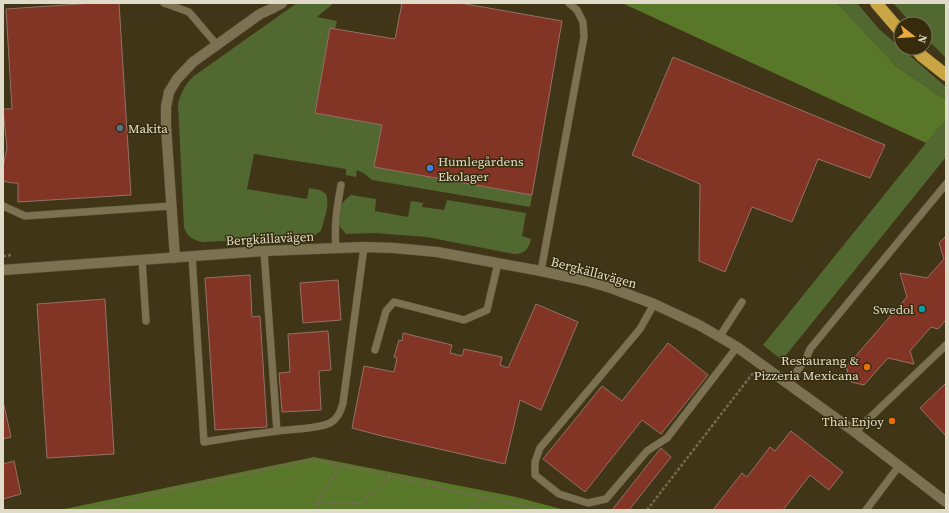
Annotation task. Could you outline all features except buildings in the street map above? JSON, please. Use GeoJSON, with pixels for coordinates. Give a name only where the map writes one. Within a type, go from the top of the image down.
{"type":"FeatureCollection","features":[{"type":"Feature","properties":{"kind":"highway"},"geometry":{"type":"LineString","coordinates":[[876,3],[893,23]]}},
{"type":"Feature","properties":{"kind":"highway"},"geometry":{"type":"LineString","coordinates":[[922,56],[946,75]]}},
{"type":"Feature","properties":{"kind":"street"},"geometry":{"type":"LineString","coordinates":[[260,14],[264,3]]}},
{"type":"Feature","properties":{"kind":"street"},"geometry":{"type":"LineString","coordinates":[[175,258],[166,126],[166,107],[169,92],[177,79],[193,62],[260,14],[282,3]]}},
{"type":"Feature","properties":{"kind":"street","name":"Bergkällavägen"},"geometry":{"type":"LineString","coordinates":[[3,270],[264,251],[364,247],[437,252],[541,271],[611,288],[677,314],[737,346],[946,500]]}},
{"type":"Feature","properties":{"kind":"lane"},"geometry":{"type":"LineString","coordinates":[[164,3],[189,12],[217,46]]}},
{"type":"Feature","properties":{"kind":"lane"},"geometry":{"type":"LineString","coordinates":[[541,271],[584,37],[583,22],[577,10],[569,3]]}},
{"type":"Feature","properties":{"kind":"lane"},"geometry":{"type":"LineString","coordinates":[[788,383],[806,358],[810,348],[946,184]]}},
{"type":"Feature","properties":{"kind":"lane"},"geometry":{"type":"LineString","coordinates":[[336,248],[335,230],[341,185]]}},
{"type":"Feature","properties":{"kind":"lane"},"geometry":{"type":"LineString","coordinates":[[3,206],[25,216],[171,206]]}},
{"type":"Feature","properties":{"kind":"lane"},"geometry":{"type":"LineString","coordinates":[[192,256],[204,442],[322,426],[337,418],[343,403],[364,247]]}},
{"type":"Feature","properties":{"kind":"lane"},"geometry":{"type":"LineString","coordinates":[[264,251],[277,431]]}},
{"type":"Feature","properties":{"kind":"lane"},"geometry":{"type":"LineString","coordinates":[[142,260],[146,321]]}},
{"type":"Feature","properties":{"kind":"lane"},"geometry":{"type":"LineString","coordinates":[[375,350],[386,311],[394,302],[464,320],[487,310],[498,263]]}},
{"type":"Feature","properties":{"kind":"lane"},"geometry":{"type":"LineString","coordinates":[[720,336],[742,302]]}},
{"type":"Feature","properties":{"kind":"lane"},"geometry":{"type":"LineString","coordinates":[[654,304],[640,329],[540,448],[535,462],[535,476],[559,494],[588,502],[606,499],[647,451],[667,438],[737,346]]}},
{"type":"Feature","properties":{"kind":"lane"},"geometry":{"type":"LineString","coordinates":[[855,432],[946,345]]}},
{"type":"Feature","properties":{"kind":"lane"},"geometry":{"type":"LineString","coordinates":[[866,510],[899,466]]}},
{"type":"Feature","properties":{"kind":"path"},"geometry":{"type":"LineString","coordinates":[[647,510],[761,363]]}},
{"type":"Feature","properties":{"kind":"path"},"geometry":{"type":"LineString","coordinates":[[90,510],[198,484],[311,460],[341,465],[540,510]]}},
{"type":"Feature","properties":{"kind":"path"},"geometry":{"type":"LineString","coordinates":[[316,510],[317,503],[341,465]]}},
{"type":"Feature","properties":{"kind":"path"},"geometry":{"type":"LineString","coordinates":[[317,503],[361,503],[390,476]]}},
{"type":"Feature","properties":{"kind":"path"},"geometry":{"type":"LineString","coordinates":[[471,510],[486,498]]}},
{"type":"Feature","properties":{"kind":"green space"},"geometry":{"type":"Polygon","coordinates":[[[297,3],[334,3],[317,17],[337,21],[335,29],[330,28],[315,113],[382,125],[375,167],[532,195],[530,207],[372,180],[357,170],[356,177],[346,175],[346,169],[254,154],[247,189],[307,199],[309,188],[320,190],[326,194],[327,199],[326,212],[321,231],[312,237],[203,242],[189,236],[184,227],[178,104],[182,92],[194,76],[297,3]]]}},
{"type":"Feature","properties":{"kind":"green space"},"geometry":{"type":"Polygon","coordinates":[[[622,3],[837,3],[897,67],[946,100],[946,120],[926,143],[622,3]]]}},
{"type":"Feature","properties":{"kind":"green space"},"geometry":{"type":"Polygon","coordinates":[[[837,3],[857,3],[879,29],[893,41],[893,56],[910,56],[946,87],[946,100],[897,67],[837,3]]]}},
{"type":"Feature","properties":{"kind":"green space"},"geometry":{"type":"Polygon","coordinates":[[[893,3],[946,3],[946,58],[933,45],[933,16],[905,16],[893,3]]]}},
{"type":"Feature","properties":{"kind":"green space"},"geometry":{"type":"Polygon","coordinates":[[[946,120],[946,157],[782,360],[763,345],[946,120]]]}},
{"type":"Feature","properties":{"kind":"green space"},"geometry":{"type":"Polygon","coordinates":[[[351,195],[376,199],[375,211],[408,217],[411,201],[423,203],[422,207],[444,210],[447,200],[526,213],[522,236],[531,239],[524,252],[514,254],[427,237],[375,233],[346,234],[338,224],[339,215],[342,204],[351,195]]]}},
{"type":"Feature","properties":{"kind":"green space"},"geometry":{"type":"Polygon","coordinates":[[[314,457],[516,497],[565,510],[60,510],[314,457]]]}},
{"type":"Feature","properties":{"kind":"place","name":"Makita"},"geometry":{"type":"Point","coordinates":[120,128]}},
{"type":"Feature","properties":{"kind":"place","name":"Humlegårdens Ekolager"},"geometry":{"type":"Point","coordinates":[430,168]}},
{"type":"Feature","properties":{"kind":"place","name":"Swedol"},"geometry":{"type":"Point","coordinates":[922,309]}},
{"type":"Feature","properties":{"kind":"place","name":"Restaurang & Pizzeria Mexicana"},"geometry":{"type":"Point","coordinates":[867,367]}},
{"type":"Feature","properties":{"kind":"place","name":"Thai Enjoy"},"geometry":{"type":"Point","coordinates":[892,421]}}]}
